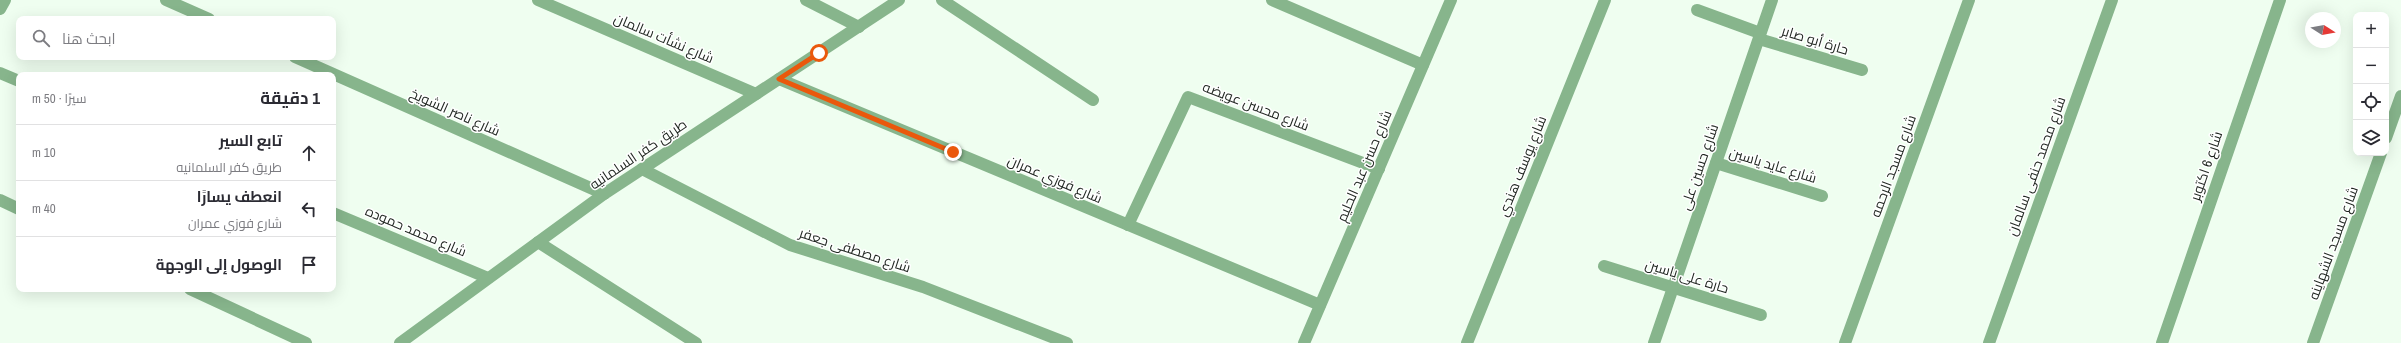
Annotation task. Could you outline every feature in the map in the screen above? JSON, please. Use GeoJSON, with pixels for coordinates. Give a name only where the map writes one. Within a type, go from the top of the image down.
{"type":"FeatureCollection","features":[{"type":"Feature","properties":{"kind":"street"},"geometry":{"type":"LineString","coordinates":[[0,9],[5,0]]}},
{"type":"Feature","properties":{"kind":"street"},"geometry":{"type":"LineString","coordinates":[[166,0],[202,16]]}},
{"type":"Feature","properties":{"kind":"street","name":"شارع نشأت سالمان"},"geometry":{"type":"LineString","coordinates":[[538,0],[756,94]]}},
{"type":"Feature","properties":{"kind":"street"},"geometry":{"type":"LineString","coordinates":[[806,0],[859,27]]}},
{"type":"Feature","properties":{"kind":"street","name":"طريق كفر السلمانيه"},"geometry":{"type":"LineString","coordinates":[[400,343],[604,194],[899,0]]}},
{"type":"Feature","properties":{"kind":"street"},"geometry":{"type":"LineString","coordinates":[[942,0],[1093,100]]}},
{"type":"Feature","properties":{"kind":"street"},"geometry":{"type":"LineString","coordinates":[[1272,0],[1423,65]]}},
{"type":"Feature","properties":{"kind":"street","name":"شارع حسن عبد الحليم"},"geometry":{"type":"LineString","coordinates":[[1304,343],[1451,0]]}},
{"type":"Feature","properties":{"kind":"street","name":"شارع يوسف هندي"},"geometry":{"type":"LineString","coordinates":[[1467,343],[1606,0]]}},
{"type":"Feature","properties":{"kind":"street","name":"شارع حسين على"},"geometry":{"type":"LineString","coordinates":[[1654,343],[1772,0]]}},
{"type":"Feature","properties":{"kind":"street","name":"شارع مسجد الرحمه"},"geometry":{"type":"LineString","coordinates":[[1846,343],[1969,0]]}},
{"type":"Feature","properties":{"kind":"street","name":"شارع محمد حنفى سالمان"},"geometry":{"type":"LineString","coordinates":[[1989,343],[2112,0]]}},
{"type":"Feature","properties":{"kind":"street","name":"شارع 6 اكتوبر"},"geometry":{"type":"LineString","coordinates":[[2162,343],[2280,0]]}},
{"type":"Feature","properties":{"kind":"street","name":"حارة أبو صابر"},"geometry":{"type":"LineString","coordinates":[[1697,10],[1760,36],[1862,70]]}},
{"type":"Feature","properties":{"kind":"street","name":"شارع ناصر الشويخ"},"geometry":{"type":"LineString","coordinates":[[302,60],[329,72]]}},
{"type":"Feature","properties":{"kind":"street"},"geometry":{"type":"LineString","coordinates":[[0,73],[16,80]]}},
{"type":"Feature","properties":{"kind":"street","name":"شارع ناصر الشويخ"},"geometry":{"type":"LineString","coordinates":[[336,75],[604,194]]}},
{"type":"Feature","properties":{"kind":"street","name":"شارع فوزي عمران"},"geometry":{"type":"LineString","coordinates":[[779,79],[1320,305]]}},
{"type":"Feature","properties":{"kind":"street"},"geometry":{"type":"LineString","coordinates":[[2389,130],[2401,96]]}},
{"type":"Feature","properties":{"kind":"street","name":"شارع محسن عويضه"},"geometry":{"type":"LineString","coordinates":[[1128,225],[1188,97],[1379,169]]}},
{"type":"Feature","properties":{"kind":"street","name":"شارع مسجد الشهاينه"},"geometry":{"type":"LineString","coordinates":[[2313,343],[2380,156]]}},
{"type":"Feature","properties":{"kind":"street","name":"شارع عايد ياسين"},"geometry":{"type":"LineString","coordinates":[[1716,163],[1822,196]]}},
{"type":"Feature","properties":{"kind":"street","name":"شارع مصطفى جعفر"},"geometry":{"type":"LineString","coordinates":[[642,169],[790,244],[960,300],[1067,343]]}},
{"type":"Feature","properties":{"kind":"street"},"geometry":{"type":"LineString","coordinates":[[0,200],[16,208]]}},
{"type":"Feature","properties":{"kind":"street","name":"شارع محمد حموده"},"geometry":{"type":"LineString","coordinates":[[336,214],[488,278]]}},
{"type":"Feature","properties":{"kind":"street"},"geometry":{"type":"LineString","coordinates":[[538,242],[696,343]]}},
{"type":"Feature","properties":{"kind":"street","name":"حارة على ياسين"},"geometry":{"type":"LineString","coordinates":[[1604,266],[1761,315]]}},
{"type":"Feature","properties":{"kind":"street"},"geometry":{"type":"LineString","coordinates":[[196,292],[306,343]]}},
{"type":"Feature","properties":{"kind":"route"},"geometry":{"type":"LineString","coordinates":[[819,53],[779,79],[953,152]]}}]}
